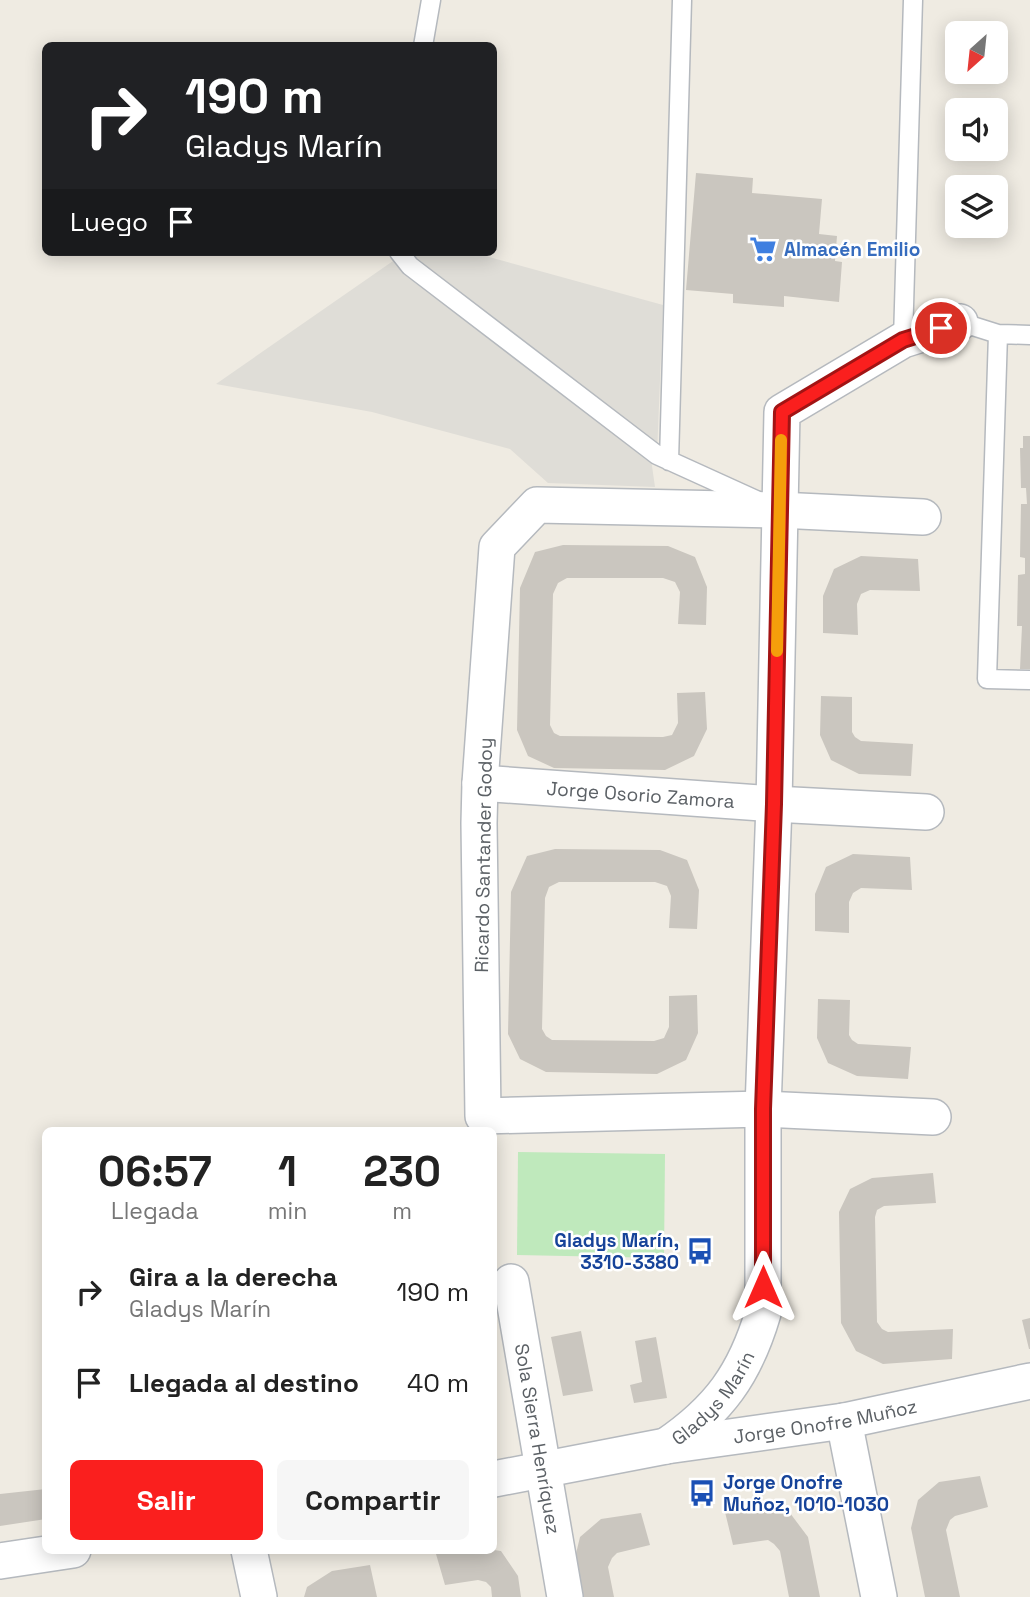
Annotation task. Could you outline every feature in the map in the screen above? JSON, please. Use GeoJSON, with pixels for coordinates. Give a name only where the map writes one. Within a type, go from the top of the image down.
{"type":"FeatureCollection","features":[{"type":"Feature","properties":{"kind":"street","name":"Gladys Marín"},"geometry":{"type":"LineString","coordinates":[[666,1446],[689,1430],[728,1390],[755,1340],[762,1313],[763,1109],[774,804],[782,412],[903,340],[960,322]]}},
{"type":"Feature","properties":{"kind":"street","name":"Ricardo Santander Godoy"},"geometry":{"type":"LineString","coordinates":[[923,517],[779,510],[537,505],[497,547],[479,823],[483,1116],[763,1109],[933,1116]]}},
{"type":"Feature","properties":{"kind":"street","name":"Jorge Osorio Zamora"},"geometry":{"type":"LineString","coordinates":[[480,783],[926,812]]}},
{"type":"Feature","properties":{"kind":"street","name":"Sola Sierra Henríquez"},"geometry":{"type":"LineString","coordinates":[[511,1282],[565,1597]]}},
{"type":"Feature","properties":{"kind":"street","name":"Jorge Onofre Muñoz"},"geometry":{"type":"LineString","coordinates":[[497,1478],[666,1446],[844,1421],[1030,1381]]}},
{"type":"Feature","properties":{"kind":"street"},"geometry":{"type":"LineString","coordinates":[[844,1421],[879,1597]]}},
{"type":"Feature","properties":{"kind":"street"},"geometry":{"type":"LineString","coordinates":[[0,1561],[46,1554]]}},
{"type":"Feature","properties":{"kind":"street"},"geometry":{"type":"LineString","coordinates":[[250,1554],[259,1597]]}},
{"type":"Feature","properties":{"kind":"lane"},"geometry":{"type":"LineString","coordinates":[[425,42],[431,0]]}},
{"type":"Feature","properties":{"kind":"lane"},"geometry":{"type":"LineString","coordinates":[[669,461],[682,0]]}},
{"type":"Feature","properties":{"kind":"lane"},"geometry":{"type":"LineString","coordinates":[[903,340],[913,0]]}},
{"type":"Feature","properties":{"kind":"lane"},"geometry":{"type":"LineString","coordinates":[[402,256],[410,266],[657,455],[779,510]]}},
{"type":"Feature","properties":{"kind":"lane"},"geometry":{"type":"LineString","coordinates":[[960,322],[998,334],[1030,335]]}},
{"type":"Feature","properties":{"kind":"lane"},"geometry":{"type":"LineString","coordinates":[[998,334],[987,679],[1030,680]]}},
{"type":"Feature","properties":{"kind":"shaded area"},"geometry":{"type":"Polygon","coordinates":[[[400,256],[485,256],[663,305],[657,455],[650,452],[655,487],[548,483],[510,449],[372,412],[216,384],[400,256]]]}},
{"type":"Feature","properties":{"kind":"green space"},"geometry":{"type":"Polygon","coordinates":[[[518,1152],[665,1154],[664,1258],[517,1255],[518,1152]]]}},
{"type":"Feature","properties":{"kind":"building","name":"Almacén Emilio"},"geometry":{"type":"Polygon","coordinates":[[[696,173],[753,178],[752,193],[822,199],[819,234],[837,236],[835,261],[842,262],[839,302],[784,296],[784,307],[733,303],[733,294],[686,290],[696,173]]]}},
{"type":"Feature","properties":{"kind":"building"},"geometry":{"type":"Polygon","coordinates":[[[1023,436],[1030,436],[1030,669],[1020,669],[1022,626],[1017,626],[1018,575],[1025,574],[1025,558],[1020,557],[1021,504],[1027,504],[1026,488],[1021,488],[1020,448],[1023,448],[1023,436]]]}},
{"type":"Feature","properties":{"kind":"building"},"geometry":{"type":"Polygon","coordinates":[[[563,545],[668,546],[695,557],[707,587],[706,625],[678,624],[680,592],[675,582],[663,578],[567,578],[558,583],[553,594],[550,725],[554,733],[560,736],[672,735],[678,723],[677,693],[705,692],[707,729],[694,756],[665,770],[554,768],[528,756],[517,730],[520,588],[535,552],[563,545]]]}},
{"type":"Feature","properties":{"kind":"building"},"geometry":{"type":"Polygon","coordinates":[[[861,556],[918,559],[920,591],[870,590],[861,594],[857,604],[858,635],[823,633],[823,596],[834,569],[861,556]]]}},
{"type":"Feature","properties":{"kind":"building"},"geometry":{"type":"Polygon","coordinates":[[[821,696],[852,697],[852,732],[861,741],[913,744],[911,776],[859,774],[831,760],[820,735],[821,696]]]}},
{"type":"Feature","properties":{"kind":"building"},"geometry":{"type":"Polygon","coordinates":[[[555,849],[660,850],[687,860],[699,890],[697,929],[669,928],[671,896],[667,886],[655,882],[559,882],[549,887],[545,898],[542,1029],[552,1040],[654,1041],[664,1038],[669,1027],[669,996],[697,995],[698,1033],[686,1060],[657,1074],[546,1072],[520,1059],[508,1034],[511,892],[527,856],[555,849]]]}},
{"type":"Feature","properties":{"kind":"building"},"geometry":{"type":"Polygon","coordinates":[[[853,854],[910,857],[912,890],[861,888],[853,893],[849,902],[849,933],[815,931],[815,894],[826,867],[853,854]]]}},
{"type":"Feature","properties":{"kind":"building"},"geometry":{"type":"Polygon","coordinates":[[[818,999],[850,1000],[849,1035],[858,1044],[911,1047],[908,1079],[857,1076],[828,1063],[817,1038],[818,999]]]}},
{"type":"Feature","properties":{"kind":"building"},"geometry":{"type":"Polygon","coordinates":[[[933,1173],[936,1203],[884,1206],[877,1210],[877,1322],[888,1332],[953,1329],[952,1359],[883,1364],[856,1351],[841,1323],[839,1212],[850,1189],[872,1178],[933,1173]]]}},
{"type":"Feature","properties":{"kind":"building"},"geometry":{"type":"Polygon","coordinates":[[[1030,1318],[1030,1349],[1029,1349],[1022,1320],[1030,1318]]]}},
{"type":"Feature","properties":{"kind":"building"},"geometry":{"type":"Polygon","coordinates":[[[581,1331],[593,1391],[563,1396],[551,1337],[581,1331]]]}},
{"type":"Feature","properties":{"kind":"building"},"geometry":{"type":"Polygon","coordinates":[[[656,1337],[667,1398],[634,1403],[630,1385],[642,1382],[635,1341],[656,1337]]]}},
{"type":"Feature","properties":{"kind":"building"},"geometry":{"type":"Polygon","coordinates":[[[980,1476],[988,1507],[955,1516],[946,1530],[960,1597],[925,1597],[911,1528],[918,1500],[939,1482],[980,1476]]]}},
{"type":"Feature","properties":{"kind":"building"},"geometry":{"type":"Polygon","coordinates":[[[42,1489],[42,1520],[0,1526],[0,1494],[42,1489]]]}},
{"type":"Feature","properties":{"kind":"building"},"geometry":{"type":"Polygon","coordinates":[[[761,1506],[790,1513],[808,1537],[820,1597],[789,1597],[780,1551],[768,1540],[733,1545],[725,1512],[761,1506]]]}},
{"type":"Feature","properties":{"kind":"building"},"geometry":{"type":"Polygon","coordinates":[[[641,1513],[650,1545],[617,1553],[612,1558],[608,1567],[614,1597],[579,1597],[573,1566],[580,1537],[601,1519],[641,1513]]]}},
{"type":"Feature","properties":{"kind":"building"},"geometry":{"type":"Polygon","coordinates":[[[497,1550],[501,1551],[518,1576],[521,1597],[492,1597],[491,1587],[478,1580],[445,1585],[436,1554],[497,1554],[497,1550]]]}},
{"type":"Feature","properties":{"kind":"building"},"geometry":{"type":"Polygon","coordinates":[[[370,1565],[377,1597],[304,1597],[307,1587],[332,1571],[370,1565]]]}},
{"type":"Feature","properties":{"kind":"slow traffic"},"geometry":{"type":"LineString","coordinates":[[777,651],[781,440]]}},
{"type":"Feature","properties":{"kind":"place","name":"Almacén Emilio"},"geometry":{"type":"Point","coordinates":[763,249]}},
{"type":"Feature","properties":{"kind":"place","name":"Gladys Marín, 3310-3380"},"geometry":{"type":"Point","coordinates":[700,1251]}},
{"type":"Feature","properties":{"kind":"place","name":"Jorge Onofre Muñoz, 1010-1030"},"geometry":{"type":"Point","coordinates":[702,1493]}},
{"type":"Feature","properties":{"kind":"route"},"geometry":{"type":"LineString","coordinates":[[763,1287],[763,1109],[774,804],[782,412],[903,340],[941,328]]}}]}
